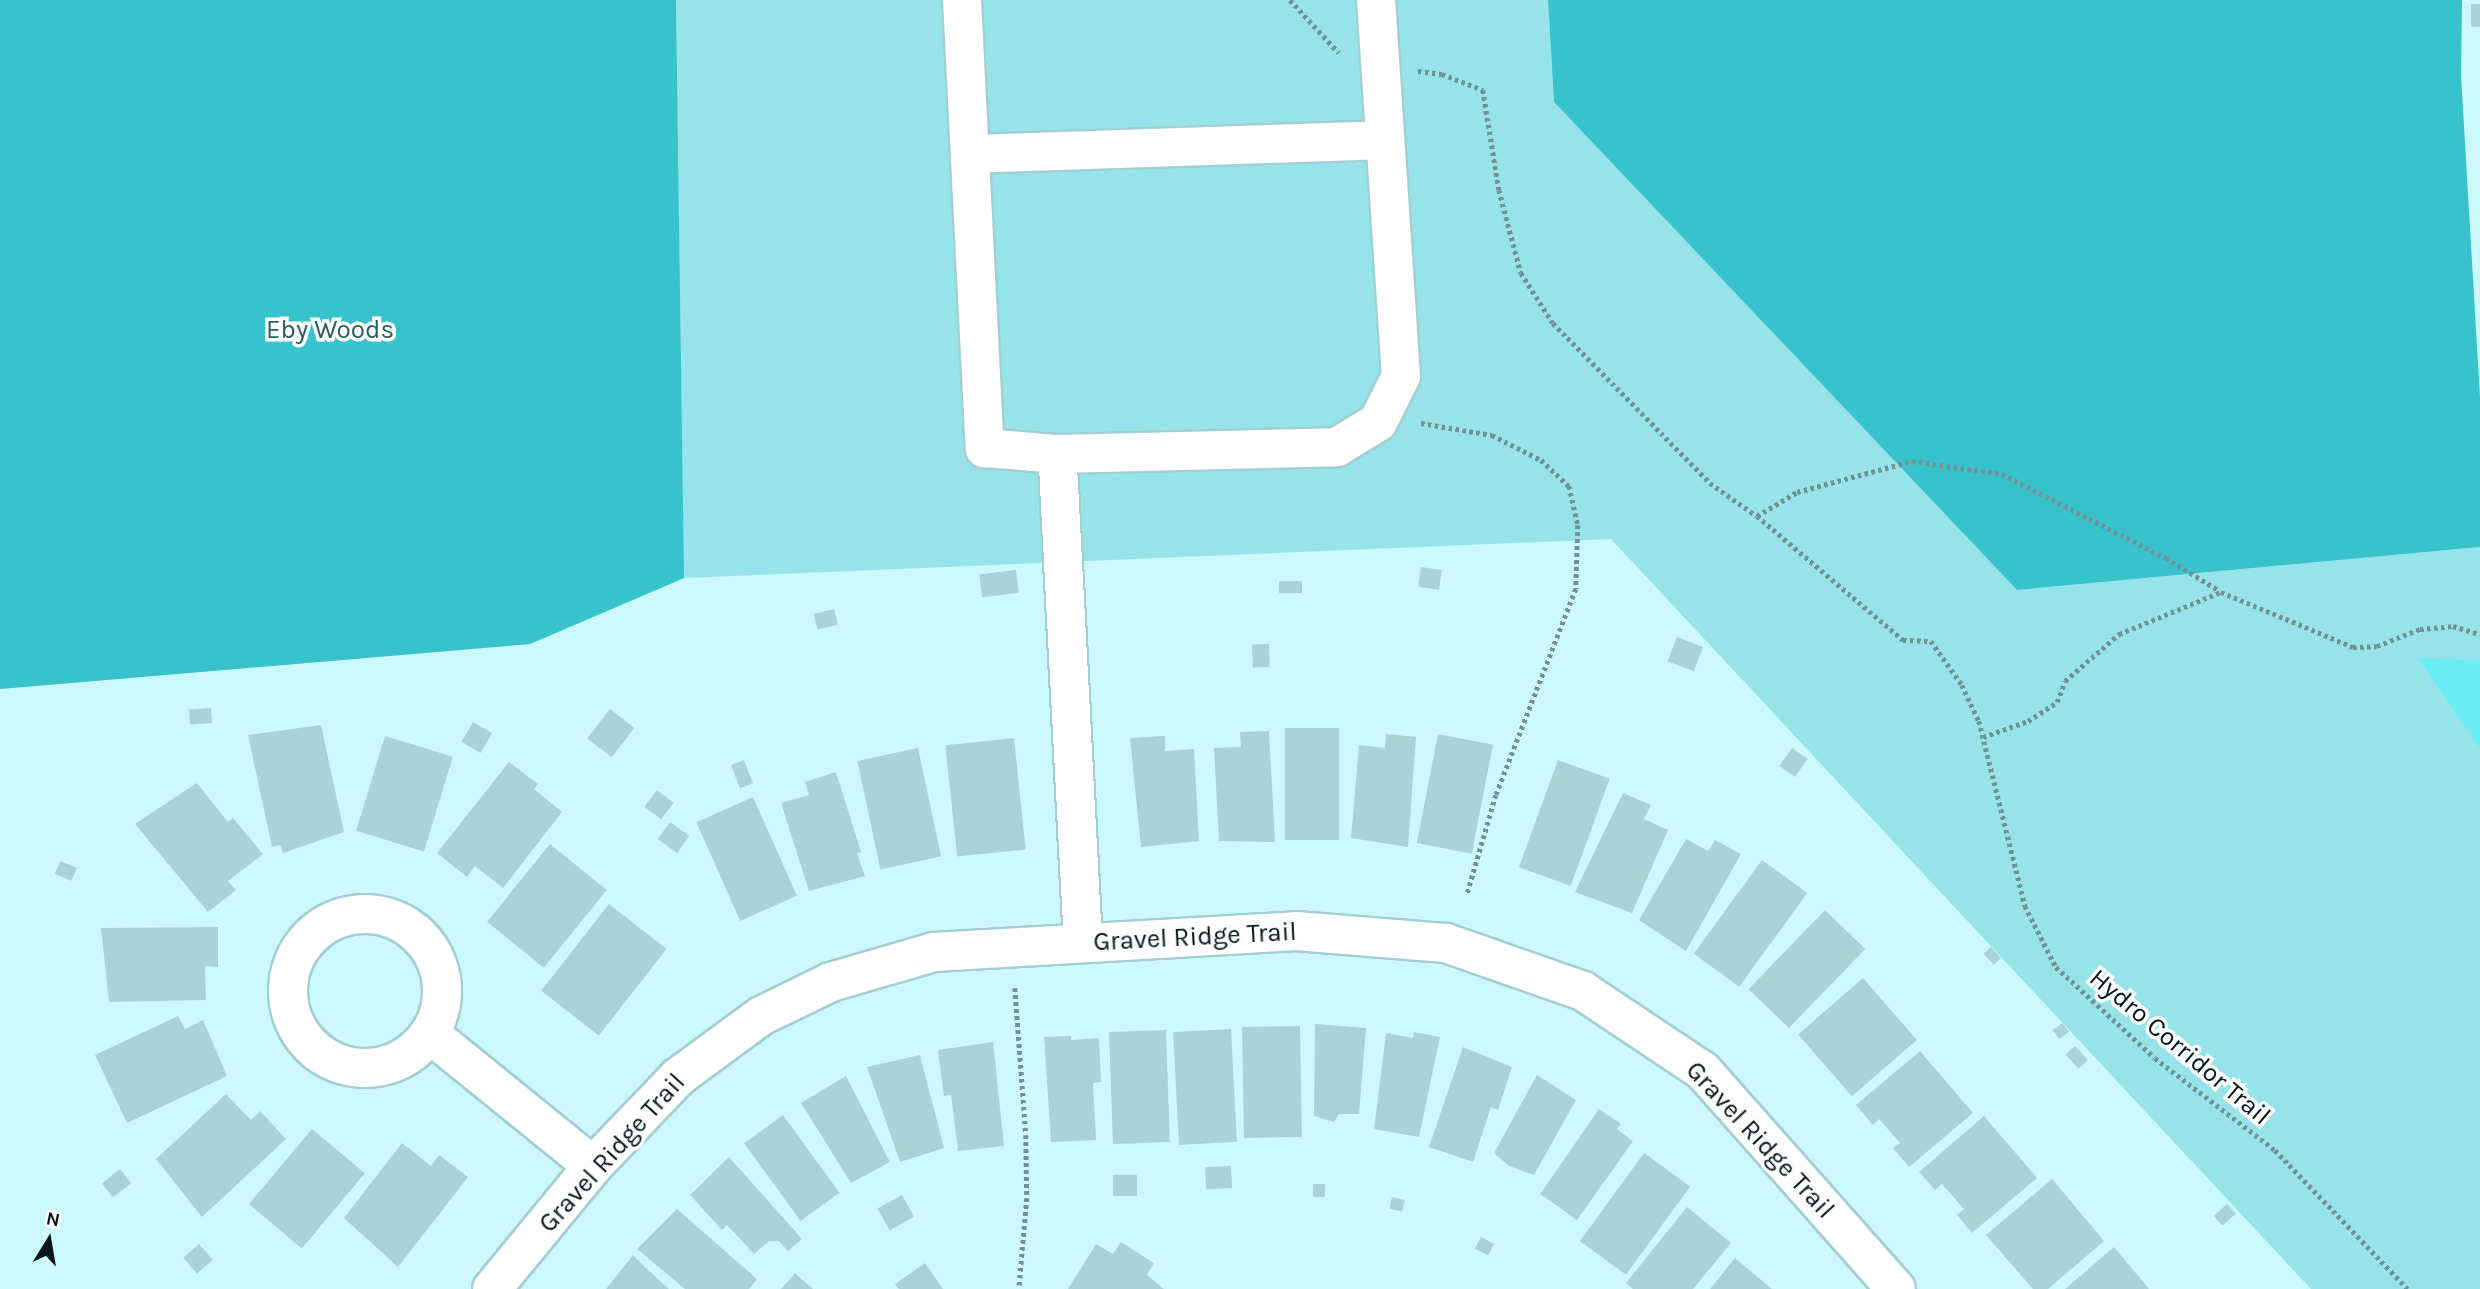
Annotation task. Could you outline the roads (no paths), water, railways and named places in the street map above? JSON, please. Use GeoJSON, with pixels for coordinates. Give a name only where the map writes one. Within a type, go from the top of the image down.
{"type":"FeatureCollection","features":[{"type":"Feature","properties":{"kind":"street"},"geometry":{"type":"LineString","coordinates":[[962,0],[985,448],[1056,454],[1337,447],[1378,422],[1401,376],[1376,0]]}},
{"type":"Feature","properties":{"kind":"street"},"geometry":{"type":"LineString","coordinates":[[970,154],[1385,140]]}},
{"type":"Feature","properties":{"kind":"street"},"geometry":{"type":"LineString","coordinates":[[1056,454],[1083,943]]}},
{"type":"Feature","properties":{"kind":"street"},"geometry":{"type":"LineString","coordinates":[[356,914],[386,916],[411,929],[429,946],[440,970],[441,1009],[430,1034],[412,1054],[387,1066],[367,1069],[340,1065],[314,1050],[297,1029],[289,1008],[288,982],[295,958],[320,929],[356,914]]}},
{"type":"Feature","properties":{"kind":"street","name":"Gravel Ridge Trail"},"geometry":{"type":"LineString","coordinates":[[492,1289],[593,1167],[678,1077],[761,1016],[831,982],[934,952],[1012,945],[1296,931],[1369,933],[1446,943],[1583,991],[1703,1071],[1896,1289]]}},
{"type":"Feature","properties":{"kind":"street"},"geometry":{"type":"LineString","coordinates":[[430,1034],[593,1167]]}},
{"type":"Feature","properties":{"kind":"park label","name":"Eby Woods"},"geometry":{"type":"Point","coordinates":[330,330]}}]}
